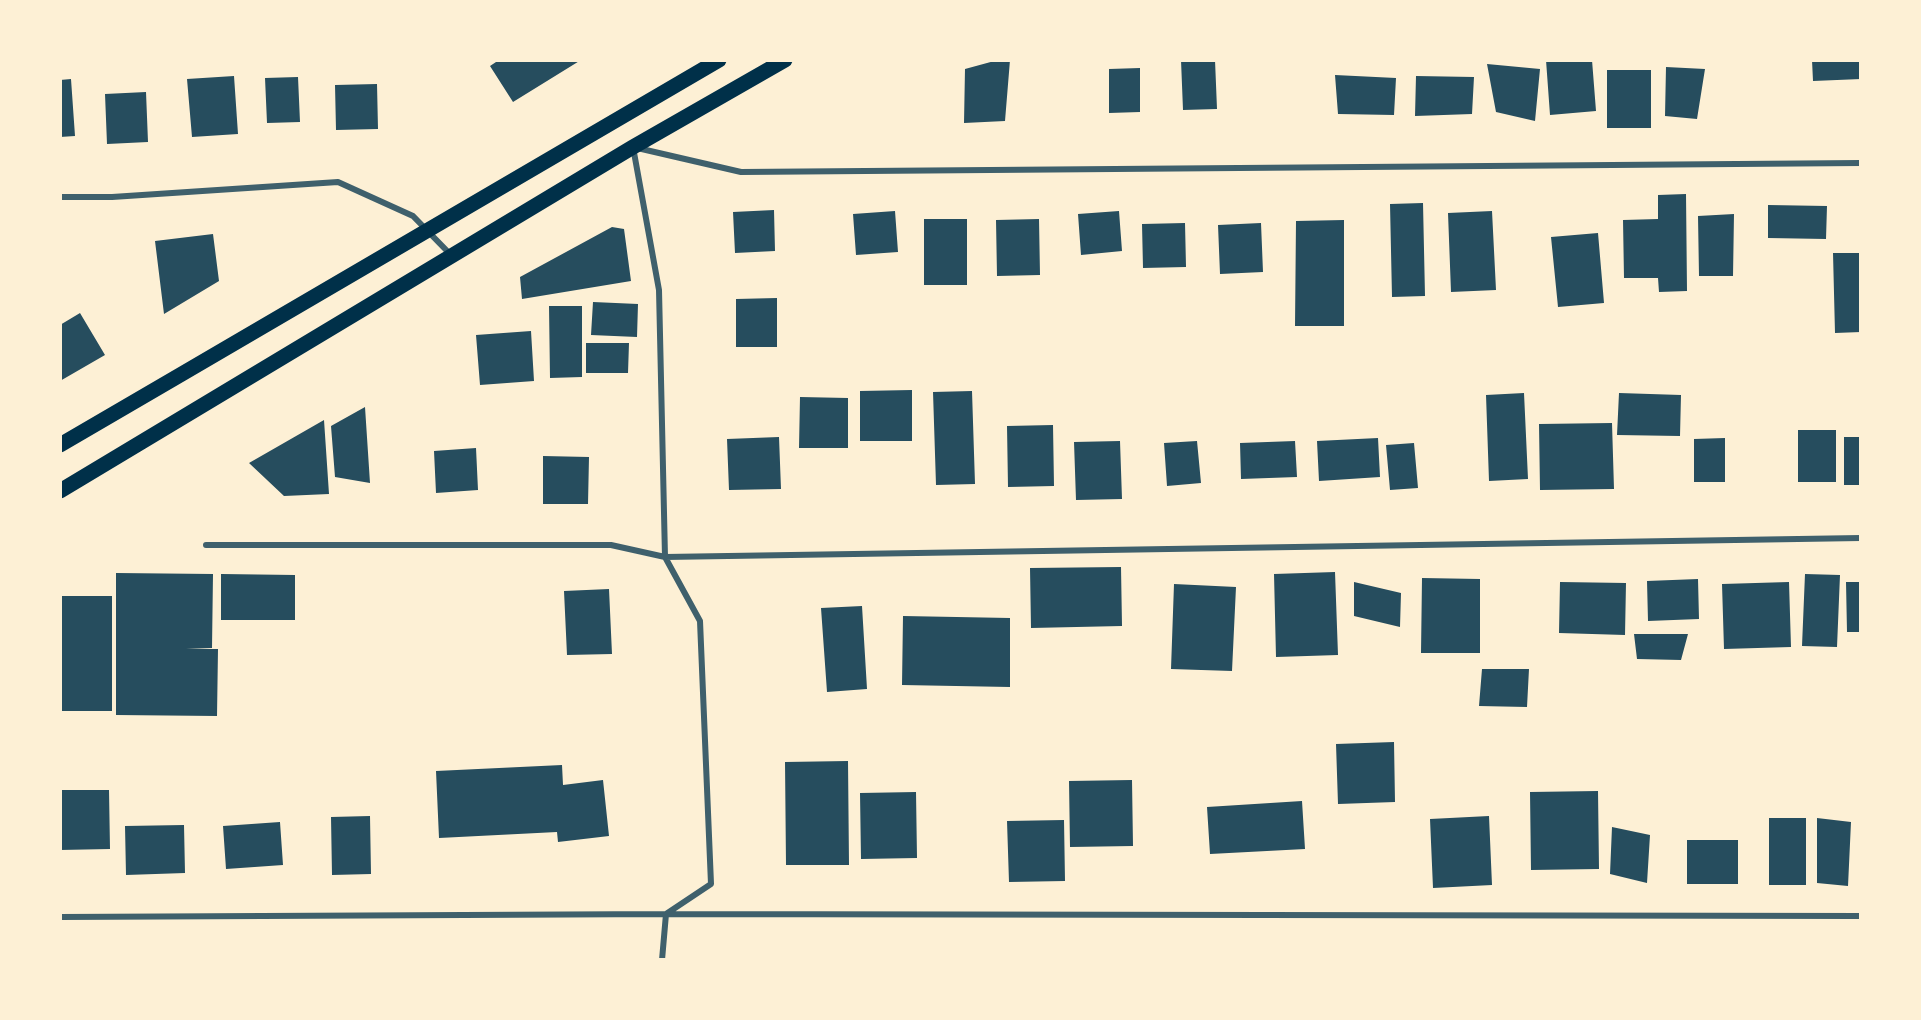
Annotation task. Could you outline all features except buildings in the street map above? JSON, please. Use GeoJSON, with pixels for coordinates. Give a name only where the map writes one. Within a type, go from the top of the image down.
{"type":"FeatureCollection","features":[{"type":"Feature","properties":{"kind":"main road"},"geometry":{"type":"LineString","coordinates":[[60,445],[719,60]]}},
{"type":"Feature","properties":{"kind":"main road"},"geometry":{"type":"LineString","coordinates":[[60,491],[451,255],[784,60]]}},
{"type":"Feature","properties":{"kind":"street"},"geometry":{"type":"LineString","coordinates":[[666,914],[711,884],[700,621],[665,556],[659,290],[633,147],[741,172],[1861,163]]}},
{"type":"Feature","properties":{"kind":"street"},"geometry":{"type":"LineString","coordinates":[[60,197],[112,197],[338,182],[413,216],[451,255]]}},
{"type":"Feature","properties":{"kind":"street"},"geometry":{"type":"LineString","coordinates":[[206,545],[611,545],[665,556],[1861,538]]}},
{"type":"Feature","properties":{"kind":"street"},"geometry":{"type":"LineString","coordinates":[[662,960],[666,914]]}},
{"type":"Feature","properties":{"kind":"street"},"geometry":{"type":"LineString","coordinates":[[60,917],[666,914],[1861,916]]}}]}
